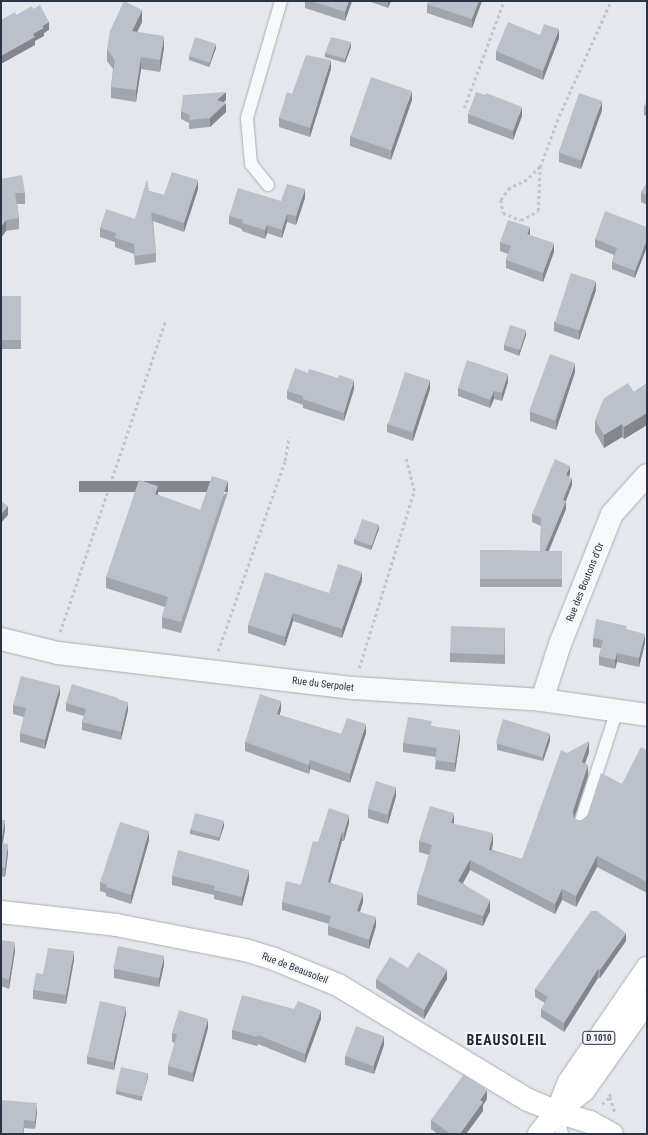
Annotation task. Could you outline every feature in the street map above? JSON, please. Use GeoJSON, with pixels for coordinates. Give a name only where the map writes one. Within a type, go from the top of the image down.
{"type":"FeatureCollection","features":[{"type":"Feature","properties":{"kind":"street","name":"Rue des Boutons d'Or"},"geometry":{"type":"LineString","coordinates":[[542,700],[560,644],[612,514],[647,475]]}},
{"type":"Feature","properties":{"kind":"street","name":"Rue du Serpolet"},"geometry":{"type":"LineString","coordinates":[[1,639],[58,653],[353,688],[542,700],[647,715]]}},
{"type":"Feature","properties":{"kind":"street","name":"Rue de Beausoleil"},"geometry":{"type":"LineString","coordinates":[[1,912],[116,925],[244,950],[274,959],[338,985],[513,1091],[557,1112],[590,1122],[612,1134]]}},
{"type":"Feature","properties":{"kind":"street","name":"D 1010"},"geometry":{"type":"LineString","coordinates":[[557,1112],[569,1082],[647,968]]}},
{"type":"Feature","properties":{"kind":"street"},"geometry":{"type":"LineString","coordinates":[[557,1112],[647,984]]}},
{"type":"Feature","properties":{"kind":"street","name":"D 1010"},"geometry":{"type":"LineString","coordinates":[[539,1134],[557,1112],[584,1090],[647,1001]]}},
{"type":"Feature","properties":{"kind":"lane"},"geometry":{"type":"LineString","coordinates":[[268,185],[251,164],[247,118],[281,1]]}},
{"type":"Feature","properties":{"kind":"lane"},"geometry":{"type":"LineString","coordinates":[[580,824],[617,710]]}},
{"type":"Feature","properties":{"kind":"lane"},"geometry":{"type":"LineString","coordinates":[[557,1112],[562,1134]]}},
{"type":"Feature","properties":{"kind":"path"},"geometry":{"type":"LineString","coordinates":[[464,108],[504,1]]}},
{"type":"Feature","properties":{"kind":"path"},"geometry":{"type":"LineString","coordinates":[[540,167],[527,180],[510,188],[500,200],[503,213],[521,220],[538,211],[540,167],[559,116],[610,1]]}},
{"type":"Feature","properties":{"kind":"path"},"geometry":{"type":"LineString","coordinates":[[58,653],[60,629],[166,319]]}},
{"type":"Feature","properties":{"kind":"path"},"geometry":{"type":"LineString","coordinates":[[212,671],[285,460],[289,437]]}},
{"type":"Feature","properties":{"kind":"path"},"geometry":{"type":"LineString","coordinates":[[353,688],[414,491],[406,460]]}},
{"type":"Feature","properties":{"kind":"building"},"geometry":{"type":"Polygon","coordinates":[[[124,1],[142,10],[132,31],[164,36],[160,60],[141,57],[136,90],[111,87],[115,60],[107,49],[110,31],[124,1]]]}},
{"type":"Feature","properties":{"kind":"building"},"geometry":{"type":"Polygon","coordinates":[[[311,1],[349,1],[345,12],[311,1]]]}},
{"type":"Feature","properties":{"kind":"building"},"geometry":{"type":"Polygon","coordinates":[[[428,1],[479,1],[472,19],[427,4],[428,1]]]}},
{"type":"Feature","properties":{"kind":"building"},"geometry":{"type":"Polygon","coordinates":[[[40,5],[49,22],[42,26],[44,28],[33,34],[35,37],[1,56],[1,20],[15,12],[16,15],[32,6],[33,9],[40,5]]]}},
{"type":"Feature","properties":{"kind":"building"},"geometry":{"type":"Polygon","coordinates":[[[508,22],[540,35],[544,24],[559,29],[543,71],[496,51],[508,22]]]}},
{"type":"Feature","properties":{"kind":"building"},"geometry":{"type":"Polygon","coordinates":[[[195,37],[216,44],[210,63],[189,56],[195,37]]]}},
{"type":"Feature","properties":{"kind":"building"},"geometry":{"type":"Polygon","coordinates":[[[331,37],[351,42],[345,59],[325,53],[331,37]]]}},
{"type":"Feature","properties":{"kind":"building"},"geometry":{"type":"Polygon","coordinates":[[[306,55],[331,60],[310,128],[279,118],[287,92],[292,94],[306,55]]]}},
{"type":"Feature","properties":{"kind":"building"},"geometry":{"type":"Polygon","coordinates":[[[371,77],[412,91],[391,151],[350,137],[371,77]]]}},
{"type":"Feature","properties":{"kind":"building"},"geometry":{"type":"Polygon","coordinates":[[[226,92],[217,100],[226,103],[210,118],[189,120],[190,115],[181,111],[183,95],[226,92]]]}},
{"type":"Feature","properties":{"kind":"building"},"geometry":{"type":"Polygon","coordinates":[[[476,92],[485,95],[486,93],[522,107],[513,131],[468,114],[476,92]]]}},
{"type":"Feature","properties":{"kind":"building"},"geometry":{"type":"Polygon","coordinates":[[[579,93],[602,101],[581,160],[558,153],[579,93]]]}},
{"type":"Feature","properties":{"kind":"building"},"geometry":{"type":"Polygon","coordinates":[[[172,172],[198,180],[184,223],[151,212],[156,253],[135,256],[134,244],[115,238],[116,233],[100,228],[106,209],[135,219],[147,179],[149,191],[164,195],[172,172]]]}},
{"type":"Feature","properties":{"kind":"building"},"geometry":{"type":"Polygon","coordinates":[[[22,175],[25,193],[15,193],[19,218],[6,220],[1,227],[1,179],[22,175]]]}},
{"type":"Feature","properties":{"kind":"building"},"geometry":{"type":"Polygon","coordinates":[[[647,183],[647,196],[641,192],[647,183]]]}},
{"type":"Feature","properties":{"kind":"building"},"geometry":{"type":"Polygon","coordinates":[[[287,184],[305,189],[296,216],[287,214],[282,230],[267,225],[265,230],[242,223],[243,220],[229,216],[238,188],[281,201],[287,184]]]}},
{"type":"Feature","properties":{"kind":"building"},"geometry":{"type":"Polygon","coordinates":[[[605,211],[647,227],[647,239],[635,271],[612,262],[617,248],[595,239],[605,211]]]}},
{"type":"Feature","properties":{"kind":"building"},"geometry":{"type":"Polygon","coordinates":[[[508,220],[530,227],[527,234],[554,243],[543,273],[506,260],[511,246],[500,242],[508,220]]]}},
{"type":"Feature","properties":{"kind":"building"},"geometry":{"type":"Polygon","coordinates":[[[571,273],[596,281],[580,330],[555,322],[571,273]]]}},
{"type":"Feature","properties":{"kind":"building"},"geometry":{"type":"Polygon","coordinates":[[[2,296],[21,296],[21,340],[2,340],[2,296]]]}},
{"type":"Feature","properties":{"kind":"building"},"geometry":{"type":"Polygon","coordinates":[[[510,325],[526,330],[520,350],[504,345],[510,325]]]}},
{"type":"Feature","properties":{"kind":"building"},"geometry":{"type":"Polygon","coordinates":[[[550,354],[575,363],[555,421],[529,411],[550,354]]]}},
{"type":"Feature","properties":{"kind":"building"},"geometry":{"type":"Polygon","coordinates":[[[467,360],[508,374],[502,393],[494,391],[490,400],[458,388],[467,360]]]}},
{"type":"Feature","properties":{"kind":"building"},"geometry":{"type":"Polygon","coordinates":[[[295,368],[308,373],[309,369],[338,378],[339,375],[354,380],[344,413],[303,399],[303,396],[287,391],[295,368]]]}},
{"type":"Feature","properties":{"kind":"building"},"geometry":{"type":"Polygon","coordinates":[[[405,372],[430,380],[413,432],[388,424],[405,372]]]}},
{"type":"Feature","properties":{"kind":"building"},"geometry":{"type":"Polygon","coordinates":[[[628,383],[634,392],[647,383],[647,413],[624,427],[622,424],[604,435],[595,420],[604,398],[628,383]]]}},
{"type":"Feature","properties":{"kind":"building"},"geometry":{"type":"Polygon","coordinates":[[[555,459],[570,466],[566,475],[572,478],[563,500],[566,501],[545,551],[562,551],[562,579],[480,579],[480,550],[540,551],[541,518],[532,514],[555,459]]]}},
{"type":"Feature","properties":{"kind":"building"},"geometry":{"type":"Polygon","coordinates":[[[212,476],[228,481],[181,622],[162,617],[168,597],[106,577],[139,480],[158,486],[155,494],[200,510],[212,476]]]}},
{"type":"Feature","properties":{"kind":"building"},"geometry":{"type":"Polygon","coordinates":[[[1,501],[8,506],[1,514],[1,501]]]}},
{"type":"Feature","properties":{"kind":"building"},"geometry":{"type":"Polygon","coordinates":[[[362,519],[379,525],[372,546],[355,540],[362,519]]]}},
{"type":"Feature","properties":{"kind":"building"},"geometry":{"type":"Polygon","coordinates":[[[338,564],[362,572],[342,629],[293,613],[285,637],[248,625],[265,572],[329,593],[338,564]]]}},
{"type":"Feature","properties":{"kind":"building"},"geometry":{"type":"Polygon","coordinates":[[[596,619],[627,626],[626,629],[645,634],[639,658],[617,653],[615,660],[599,656],[603,640],[593,638],[596,619]]]}},
{"type":"Feature","properties":{"kind":"building"},"geometry":{"type":"Polygon","coordinates":[[[451,626],[505,628],[504,655],[450,653],[451,626]]]}},
{"type":"Feature","properties":{"kind":"building"},"geometry":{"type":"Polygon","coordinates":[[[21,676],[60,686],[45,740],[20,733],[26,708],[13,705],[21,676]]]}},
{"type":"Feature","properties":{"kind":"building"},"geometry":{"type":"Polygon","coordinates":[[[72,684],[128,702],[121,732],[82,722],[86,709],[66,703],[72,684]]]}},
{"type":"Feature","properties":{"kind":"building"},"geometry":{"type":"Polygon","coordinates":[[[260,694],[281,701],[277,714],[341,734],[347,718],[366,724],[350,774],[310,760],[309,765],[245,742],[260,694]]]}},
{"type":"Feature","properties":{"kind":"building"},"geometry":{"type":"Polygon","coordinates":[[[408,717],[432,721],[431,726],[460,730],[455,763],[435,760],[437,748],[403,743],[408,717]]]}},
{"type":"Feature","properties":{"kind":"building"},"geometry":{"type":"Polygon","coordinates":[[[503,719],[550,733],[543,757],[496,743],[503,719]]]}},
{"type":"Feature","properties":{"kind":"building"},"geometry":{"type":"Polygon","coordinates":[[[589,741],[582,762],[588,765],[573,811],[574,818],[578,820],[582,820],[587,816],[601,773],[622,784],[641,747],[647,750],[647,882],[597,856],[576,896],[562,889],[555,904],[470,860],[458,881],[490,900],[483,916],[417,894],[432,845],[419,841],[430,806],[454,813],[451,823],[493,833],[489,850],[522,859],[561,750],[567,753],[589,741]]]}},
{"type":"Feature","properties":{"kind":"building"},"geometry":{"type":"Polygon","coordinates":[[[376,781],[396,787],[388,815],[368,809],[376,781]]]}},
{"type":"Feature","properties":{"kind":"building"},"geometry":{"type":"Polygon","coordinates":[[[329,808],[349,815],[344,833],[342,832],[328,882],[363,893],[357,911],[376,917],[369,940],[328,926],[331,916],[282,902],[286,881],[301,885],[313,841],[318,842],[329,808]]]}},
{"type":"Feature","properties":{"kind":"building"},"geometry":{"type":"Polygon","coordinates":[[[195,813],[224,821],[220,837],[191,829],[195,813]]]}},
{"type":"Feature","properties":{"kind":"building"},"geometry":{"type":"Polygon","coordinates":[[[1,820],[5,820],[1,843],[1,820]]]}},
{"type":"Feature","properties":{"kind":"building"},"geometry":{"type":"Polygon","coordinates":[[[120,822],[149,831],[131,895],[106,887],[107,885],[100,882],[120,822]]]}},
{"type":"Feature","properties":{"kind":"building"},"geometry":{"type":"Polygon","coordinates":[[[1,843],[8,844],[5,868],[1,867],[1,843]]]}},
{"type":"Feature","properties":{"kind":"building"},"geometry":{"type":"Polygon","coordinates":[[[178,850],[249,870],[242,897],[214,890],[215,886],[172,876],[178,850]]]}},
{"type":"Feature","properties":{"kind":"building"},"geometry":{"type":"Polygon","coordinates":[[[591,911],[597,911],[626,933],[600,970],[598,969],[564,1023],[541,1009],[548,997],[535,989],[591,911]]]}},
{"type":"Feature","properties":{"kind":"building"},"geometry":{"type":"Polygon","coordinates":[[[1,940],[15,942],[9,980],[1,977],[1,940]]]}},
{"type":"Feature","properties":{"kind":"building"},"geometry":{"type":"Polygon","coordinates":[[[118,946],[164,956],[159,978],[113,968],[118,946]]]}},
{"type":"Feature","properties":{"kind":"building"},"geometry":{"type":"Polygon","coordinates":[[[48,948],[74,951],[66,995],[33,990],[36,973],[43,974],[48,948]]]}},
{"type":"Feature","properties":{"kind":"building"},"geometry":{"type":"Polygon","coordinates":[[[418,952],[447,970],[424,1010],[376,979],[390,957],[408,968],[418,952]]]}},
{"type":"Feature","properties":{"kind":"building"},"geometry":{"type":"Polygon","coordinates":[[[242,995],[294,1009],[298,1001],[321,1010],[305,1054],[258,1035],[257,1037],[232,1030],[242,995]]]}},
{"type":"Feature","properties":{"kind":"building"},"geometry":{"type":"Polygon","coordinates":[[[100,1001],[126,1007],[113,1063],[87,1057],[100,1001]]]}},
{"type":"Feature","properties":{"kind":"building"},"geometry":{"type":"Polygon","coordinates":[[[179,1010],[208,1019],[193,1073],[168,1066],[177,1034],[172,1033],[179,1010]]]}},
{"type":"Feature","properties":{"kind":"building"},"geometry":{"type":"Polygon","coordinates":[[[356,1026],[384,1036],[373,1066],[345,1056],[356,1026]]]}},
{"type":"Feature","properties":{"kind":"building"},"geometry":{"type":"Polygon","coordinates":[[[121,1067],[148,1073],[143,1097],[116,1090],[121,1067]]]}},
{"type":"Feature","properties":{"kind":"building"},"geometry":{"type":"Polygon","coordinates":[[[464,1074],[487,1090],[480,1100],[483,1102],[460,1134],[451,1134],[431,1120],[464,1074]]]}},
{"type":"Feature","properties":{"kind":"building"},"geometry":{"type":"Polygon","coordinates":[[[1,1100],[37,1103],[35,1121],[24,1120],[23,1134],[1,1134],[1,1100]]]}},
{"type":"Feature","properties":{"kind":"district","name":"BEAUSOLEIL"},"geometry":{"type":"Point","coordinates":[507,1040]}}]}
